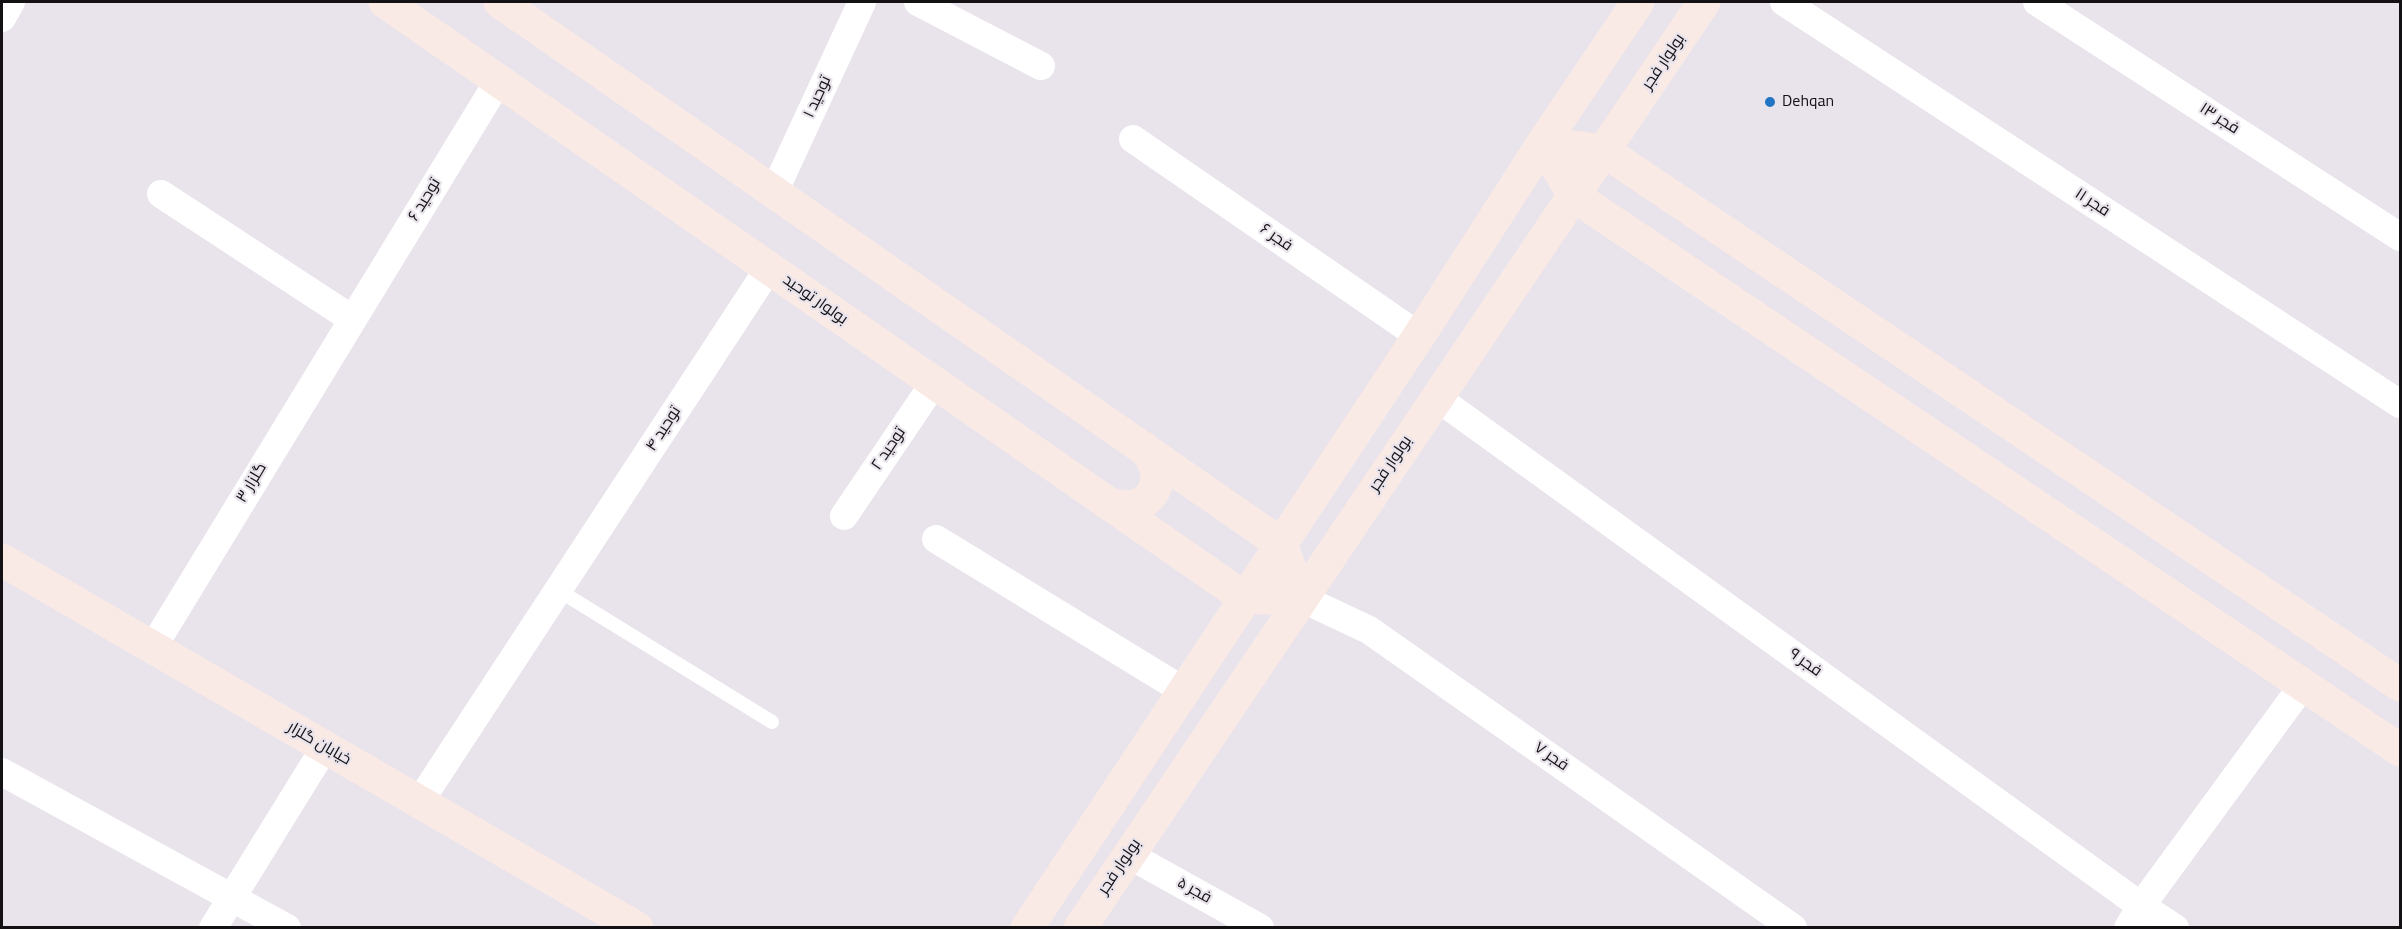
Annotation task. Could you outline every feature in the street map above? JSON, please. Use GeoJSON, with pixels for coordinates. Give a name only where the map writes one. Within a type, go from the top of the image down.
{"type":"FeatureCollection","features":[{"type":"Feature","properties":{"kind":"street"},"geometry":{"type":"LineString","coordinates":[[2,18],[11,2]]}},
{"type":"Feature","properties":{"kind":"street","name":"بولوار توحید"},"geometry":{"type":"LineString","coordinates":[[385,2],[1245,598]]}},
{"type":"Feature","properties":{"kind":"street"},"geometry":{"type":"LineString","coordinates":[[500,2],[1281,544],[1301,598],[1245,598]]}},
{"type":"Feature","properties":{"kind":"street","name":"توحید ۱"},"geometry":{"type":"LineString","coordinates":[[774,192],[862,2]]}},
{"type":"Feature","properties":{"kind":"street"},"geometry":{"type":"LineString","coordinates":[[918,2],[1041,66]]}},
{"type":"Feature","properties":{"kind":"street"},"geometry":{"type":"LineString","coordinates":[[1027,927],[1638,2]]}},
{"type":"Feature","properties":{"kind":"street","name":"بولوار فجر"},"geometry":{"type":"LineString","coordinates":[[1080,927],[1704,2]]}},
{"type":"Feature","properties":{"kind":"street","name":"فجر ۱۱"},"geometry":{"type":"LineString","coordinates":[[1784,2],[2400,404]]}},
{"type":"Feature","properties":{"kind":"street","name":"فجر ۱۳"},"geometry":{"type":"LineString","coordinates":[[2037,2],[2400,237]]}},
{"type":"Feature","properties":{"kind":"street","name":"توحید ۶"},"geometry":{"type":"LineString","coordinates":[[352,320],[499,80]]}},
{"type":"Feature","properties":{"kind":"street","name":"فجر ۶"},"geometry":{"type":"LineString","coordinates":[[1133,139],[1419,336]]}},
{"type":"Feature","properties":{"kind":"street"},"geometry":{"type":"LineString","coordinates":[[1543,143],[1604,151],[2400,685]]}},
{"type":"Feature","properties":{"kind":"street"},"geometry":{"type":"LineString","coordinates":[[1543,143],[1574,196],[2400,750]]}},
{"type":"Feature","properties":{"kind":"street"},"geometry":{"type":"LineString","coordinates":[[161,194],[352,320]]}},
{"type":"Feature","properties":{"kind":"street","name":"توحید ۴"},"geometry":{"type":"LineString","coordinates":[[420,801],[769,268]]}},
{"type":"Feature","properties":{"kind":"street","name":"گلزار ۳"},"geometry":{"type":"LineString","coordinates":[[153,647],[352,320]]}},
{"type":"Feature","properties":{"kind":"street","name":"توحید ۲"},"geometry":{"type":"LineString","coordinates":[[844,516],[934,383]]}},
{"type":"Feature","properties":{"kind":"street","name":"فجر ۹"},"geometry":{"type":"LineString","coordinates":[[1436,397],[2135,917],[2175,927]]}},
{"type":"Feature","properties":{"kind":"street"},"geometry":{"type":"LineString","coordinates":[[1106,502],[1118,507],[1131,507],[1143,503],[1152,494],[1157,482],[1157,470],[1152,458],[1144,448]]}},
{"type":"Feature","properties":{"kind":"street"},"geometry":{"type":"LineString","coordinates":[[936,539],[1184,691]]}},
{"type":"Feature","properties":{"kind":"street","name":"خیابان گلزار"},"geometry":{"type":"LineString","coordinates":[[2,560],[638,927]]}},
{"type":"Feature","properties":{"kind":"street","name":"فجر ۷"},"geometry":{"type":"LineString","coordinates":[[1301,598],[1369,630],[1793,927]]}},
{"type":"Feature","properties":{"kind":"street"},"geometry":{"type":"LineString","coordinates":[[2135,917],[2303,685]]}},
{"type":"Feature","properties":{"kind":"street"},"geometry":{"type":"LineString","coordinates":[[213,927],[325,747]]}},
{"type":"Feature","properties":{"kind":"street"},"geometry":{"type":"LineString","coordinates":[[2,772],[287,927]]}},
{"type":"Feature","properties":{"kind":"street","name":"فجر ۵"},"geometry":{"type":"LineString","coordinates":[[1129,855],[1260,927]]}},
{"type":"Feature","properties":{"kind":"lane"},"geometry":{"type":"LineString","coordinates":[[558,590],[772,722]]}},
{"type":"Feature","properties":{"kind":"place","name":"Dehqan"},"geometry":{"type":"Point","coordinates":[1770,102]}}]}
